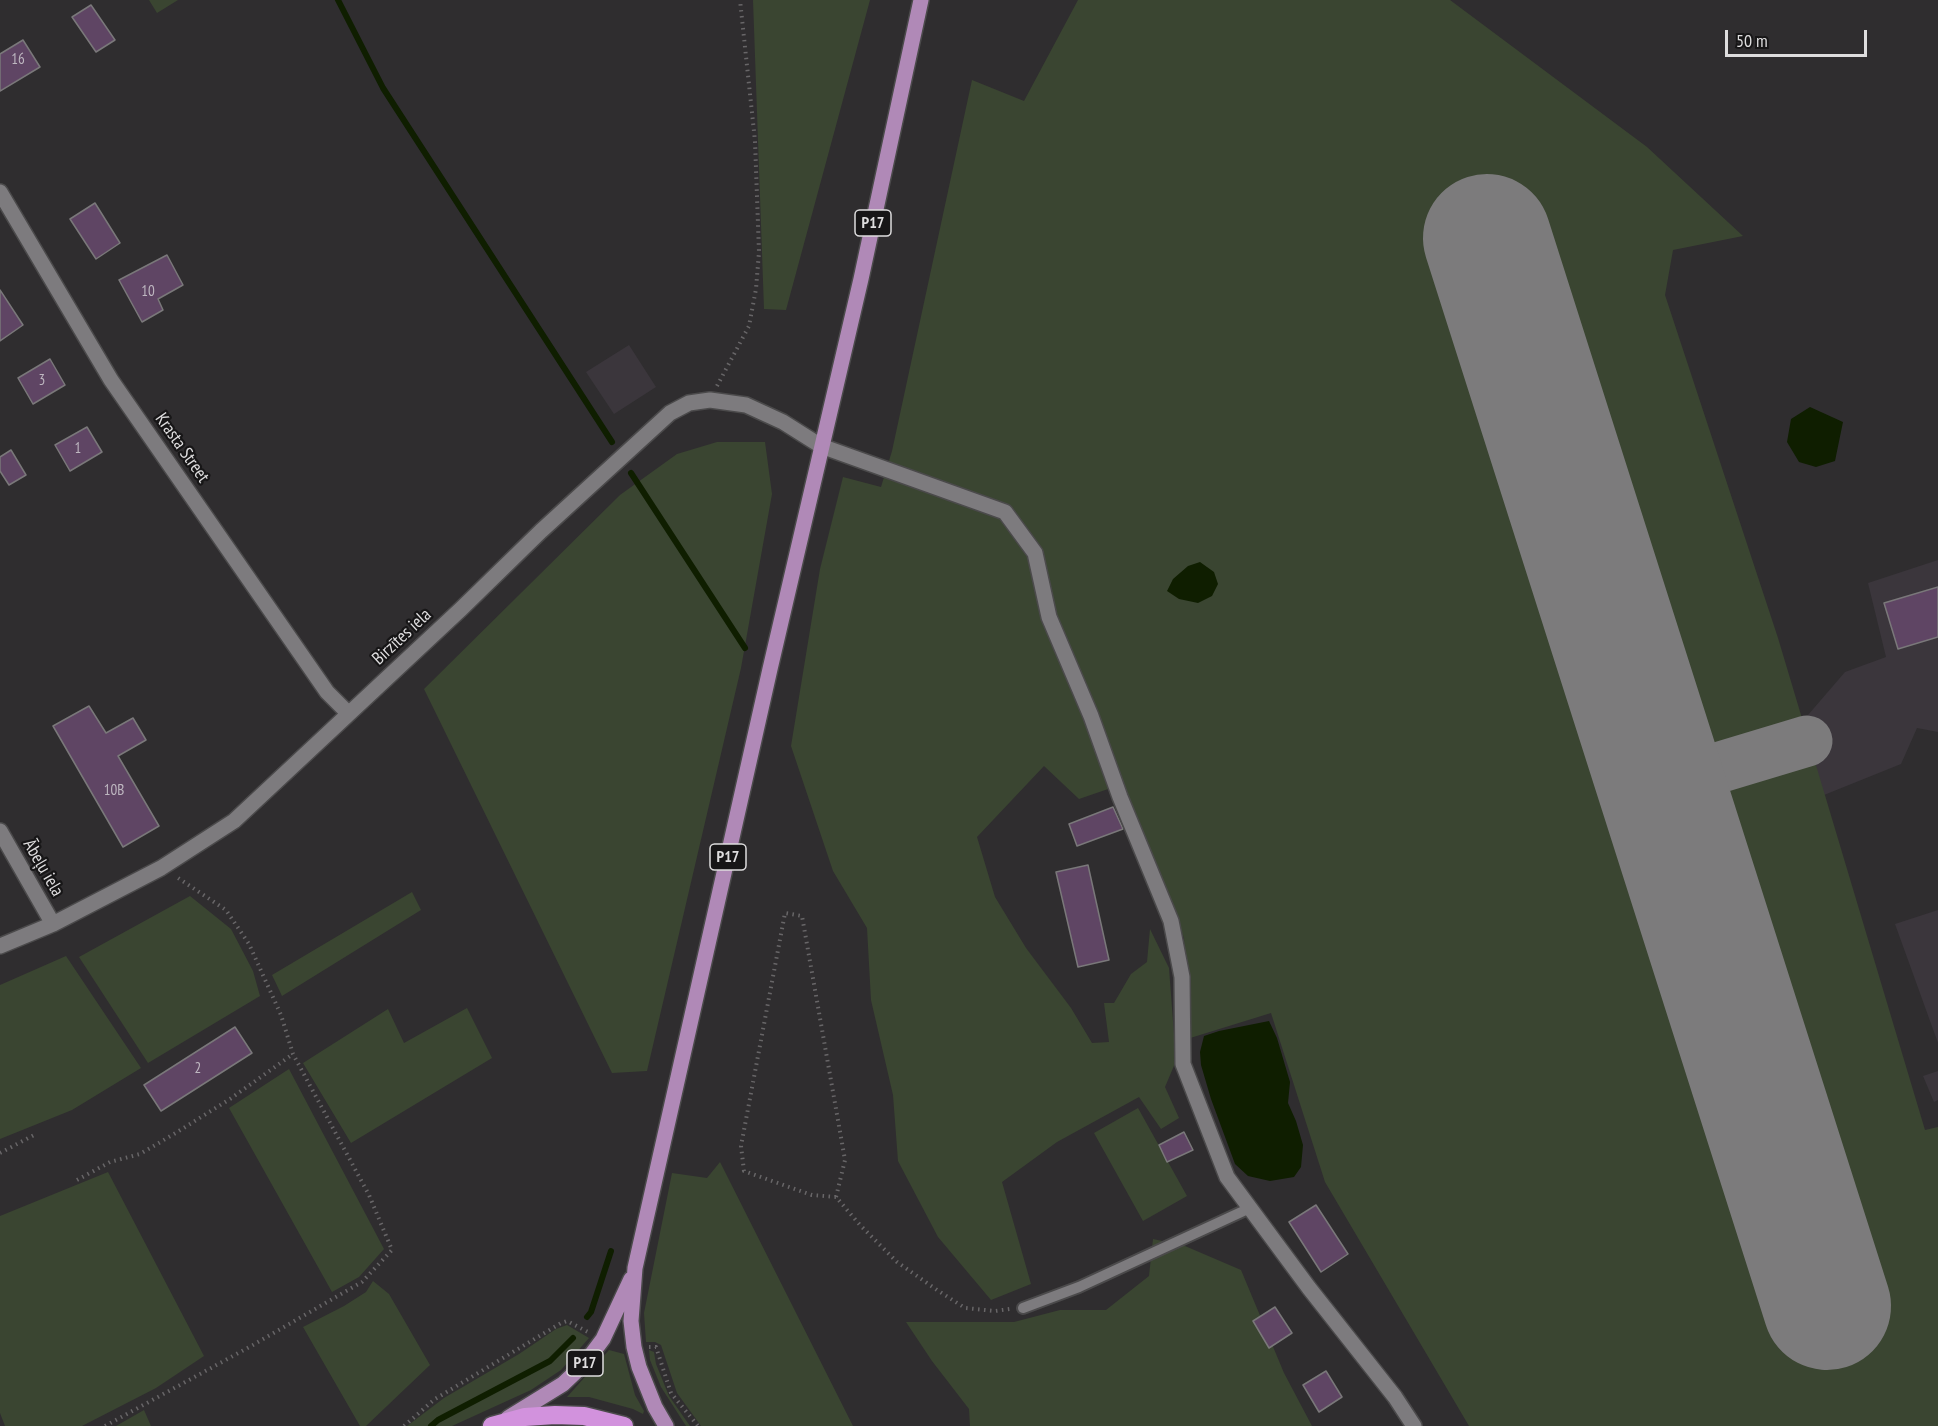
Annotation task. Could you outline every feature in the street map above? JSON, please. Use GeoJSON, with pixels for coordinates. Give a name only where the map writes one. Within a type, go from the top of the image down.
{"type":"FeatureCollection","features":[{"type":"Feature","properties":{"kind":"highway"},"geometry":{"type":"LineString","coordinates":[[494,1425],[525,1417],[555,1414],[584,1416],[624,1426]]}},
{"type":"Feature","properties":{"kind":"main road","name":"P17"},"geometry":{"type":"LineString","coordinates":[[666,1426],[655,1407],[639,1367],[634,1347],[631,1321],[635,1268],[861,279],[921,0]]}},
{"type":"Feature","properties":{"kind":"main road","name":"P17"},"geometry":{"type":"LineString","coordinates":[[494,1425],[563,1384],[585,1363],[603,1339],[635,1268]]}},
{"type":"Feature","properties":{"kind":"street","name":"Krasta Street"},"geometry":{"type":"LineString","coordinates":[[0,192],[111,380],[327,692],[348,713]]}},
{"type":"Feature","properties":{"kind":"street","name":"Birzītes iela"},"geometry":{"type":"LineString","coordinates":[[0,946],[52,924],[161,868],[234,820],[670,413],[689,403],[710,400],[746,405],[783,422],[821,446],[1005,512],[1035,553],[1049,617],[1091,716],[1120,797],[1171,921],[1182,977],[1184,1064],[1227,1177],[1309,1288],[1395,1397],[1414,1426]]}},
{"type":"Feature","properties":{"kind":"street","name":"Ābeļu iela"},"geometry":{"type":"LineString","coordinates":[[0,831],[52,924]]}},
{"type":"Feature","properties":{"kind":"lane"},"geometry":{"type":"LineString","coordinates":[[1023,1308],[1079,1287],[1250,1208]]}},
{"type":"Feature","properties":{"kind":"path"},"geometry":{"type":"LineString","coordinates":[[710,400],[749,326],[756,289],[759,252],[755,141],[740,0]]}},
{"type":"Feature","properties":{"kind":"path"},"geometry":{"type":"LineString","coordinates":[[105,1426],[362,1282],[392,1250],[369,1195],[292,1054],[281,1015],[249,944],[226,910],[161,868]]}},
{"type":"Feature","properties":{"kind":"path"},"geometry":{"type":"LineString","coordinates":[[836,1197],[845,1160],[802,916],[785,913],[741,1146],[744,1171],[812,1195],[836,1197],[897,1262],[965,1308],[995,1311],[1023,1308]]}},
{"type":"Feature","properties":{"kind":"path"},"geometry":{"type":"LineString","coordinates":[[77,1180],[110,1162],[140,1154],[230,1099],[292,1054]]}},
{"type":"Feature","properties":{"kind":"path"},"geometry":{"type":"LineString","coordinates":[[0,1153],[36,1134]]}},
{"type":"Feature","properties":{"kind":"path"},"geometry":{"type":"LineString","coordinates":[[404,1426],[435,1399],[561,1323],[567,1321],[594,1335]]}},
{"type":"Feature","properties":{"kind":"path"},"geometry":{"type":"LineString","coordinates":[[645,1347],[656,1347],[671,1393],[698,1426]]}},
{"type":"Feature","properties":{"kind":"shaded area"},"geometry":{"type":"Polygon","coordinates":[[[149,0],[178,0],[157,13],[149,0]]]}},
{"type":"Feature","properties":{"kind":"shaded area"},"geometry":{"type":"Polygon","coordinates":[[[753,0],[870,0],[786,310],[764,309],[753,0]]]}},
{"type":"Feature","properties":{"kind":"shaded area"},"geometry":{"type":"Polygon","coordinates":[[[1078,0],[1450,0],[1647,147],[1743,236],[1673,250],[1665,295],[1778,638],[1925,1130],[1938,1127],[1938,1426],[1469,1426],[1325,1182],[1271,1013],[1187,1039],[1184,938],[1125,794],[1111,788],[1079,799],[1044,766],[977,837],[995,897],[1026,948],[1071,1008],[1092,1043],[1109,1042],[1104,1003],[1114,1003],[1131,974],[1147,962],[1150,929],[1169,968],[1176,1061],[1165,1087],[1179,1118],[1161,1129],[1139,1097],[1057,1142],[1002,1182],[1031,1284],[991,1300],[938,1237],[898,1161],[893,1095],[871,1000],[867,928],[833,871],[791,746],[820,569],[843,477],[881,487],[892,451],[972,80],[1024,101],[1078,0]]]}},
{"type":"Feature","properties":{"kind":"shaded area"},"geometry":{"type":"Polygon","coordinates":[[[629,345],[656,387],[614,414],[586,372],[629,345]]]}},
{"type":"Feature","properties":{"kind":"shaded area"},"geometry":{"type":"Polygon","coordinates":[[[1810,407],[1843,422],[1835,461],[1816,467],[1799,462],[1787,442],[1791,419],[1810,407]]]}},
{"type":"Feature","properties":{"kind":"shaded area"},"geometry":{"type":"Polygon","coordinates":[[[717,442],[765,442],[772,494],[741,668],[647,1071],[612,1073],[424,689],[620,495],[677,454],[717,442]]]}},
{"type":"Feature","properties":{"kind":"shaded area"},"geometry":{"type":"Polygon","coordinates":[[[1938,560],[1938,732],[1917,728],[1901,764],[1824,795],[1802,722],[1845,672],[1886,657],[1868,583],[1938,560]]]}},
{"type":"Feature","properties":{"kind":"shaded area"},"geometry":{"type":"Polygon","coordinates":[[[1200,562],[1214,572],[1218,584],[1212,596],[1198,603],[1179,599],[1167,591],[1173,579],[1188,566],[1200,562]]]}},
{"type":"Feature","properties":{"kind":"shaded area"},"geometry":{"type":"Polygon","coordinates":[[[412,892],[421,910],[282,996],[272,975],[412,892]]]}},
{"type":"Feature","properties":{"kind":"shaded area"},"geometry":{"type":"Polygon","coordinates":[[[190,896],[231,929],[253,971],[260,996],[148,1063],[79,957],[190,896]]]}},
{"type":"Feature","properties":{"kind":"shaded area"},"geometry":{"type":"Polygon","coordinates":[[[1938,910],[1938,1043],[1895,924],[1938,910]]]}},
{"type":"Feature","properties":{"kind":"shaded area"},"geometry":{"type":"Polygon","coordinates":[[[66,956],[141,1068],[72,1110],[0,1139],[0,985],[66,956]]]}},
{"type":"Feature","properties":{"kind":"shaded area"},"geometry":{"type":"Polygon","coordinates":[[[467,1008],[492,1058],[351,1143],[303,1063],[388,1009],[404,1043],[467,1008]]]}},
{"type":"Feature","properties":{"kind":"shaded area"},"geometry":{"type":"Polygon","coordinates":[[[1269,1021],[1277,1038],[1290,1082],[1288,1103],[1303,1145],[1301,1167],[1294,1177],[1270,1181],[1248,1176],[1235,1164],[1211,1099],[1201,1065],[1200,1052],[1204,1036],[1269,1021]]]}},
{"type":"Feature","properties":{"kind":"shaded area"},"geometry":{"type":"Polygon","coordinates":[[[289,1069],[384,1249],[359,1277],[332,1292],[229,1108],[289,1069]]]}},
{"type":"Feature","properties":{"kind":"shaded area"},"geometry":{"type":"Polygon","coordinates":[[[1938,1071],[1938,1100],[1934,1102],[1923,1076],[1938,1071]]]}},
{"type":"Feature","properties":{"kind":"shaded area"},"geometry":{"type":"Polygon","coordinates":[[[1138,1108],[1187,1196],[1143,1221],[1094,1133],[1138,1108]]]}},
{"type":"Feature","properties":{"kind":"shaded area"},"geometry":{"type":"Polygon","coordinates":[[[720,1162],[853,1426],[701,1426],[677,1393],[661,1345],[646,1342],[644,1313],[672,1173],[707,1178],[720,1162]]]}},
{"type":"Feature","properties":{"kind":"shaded area"},"geometry":{"type":"Polygon","coordinates":[[[108,1172],[204,1356],[156,1388],[82,1426],[5,1426],[0,1413],[0,1216],[108,1172]]]}},
{"type":"Feature","properties":{"kind":"shaded area"},"geometry":{"type":"Polygon","coordinates":[[[1153,1239],[1185,1246],[1241,1270],[1284,1373],[1312,1426],[970,1426],[969,1409],[932,1361],[906,1322],[1014,1322],[1060,1310],[1106,1310],[1149,1276],[1153,1239]]]}},
{"type":"Feature","properties":{"kind":"shaded area"},"geometry":{"type":"Polygon","coordinates":[[[373,1281],[389,1294],[430,1365],[366,1426],[360,1426],[303,1327],[366,1292],[373,1281]]]}},
{"type":"Feature","properties":{"kind":"shaded area"},"geometry":{"type":"Polygon","coordinates":[[[567,1325],[589,1338],[561,1370],[531,1390],[452,1426],[407,1426],[444,1398],[519,1354],[556,1329],[567,1325]]]}},
{"type":"Feature","properties":{"kind":"shaded area"},"geometry":{"type":"Polygon","coordinates":[[[609,1350],[624,1354],[635,1395],[644,1411],[643,1414],[589,1397],[567,1397],[609,1350]]]}},
{"type":"Feature","properties":{"kind":"shaded area"},"geometry":{"type":"Polygon","coordinates":[[[649,1350],[654,1352],[656,1364],[669,1396],[690,1426],[686,1426],[661,1387],[650,1360],[649,1350]]]}},
{"type":"Feature","properties":{"kind":"shaded area"},"geometry":{"type":"Polygon","coordinates":[[[144,1410],[151,1426],[116,1426],[144,1410]]]}},
{"type":"Feature","properties":{"kind":"building"},"geometry":{"type":"Polygon","coordinates":[[[91,5],[115,40],[96,52],[72,17],[91,5]]]}},
{"type":"Feature","properties":{"kind":"building"},"geometry":{"type":"Polygon","coordinates":[[[23,40],[40,67],[0,91],[0,54],[23,40]]]}},
{"type":"Feature","properties":{"kind":"building"},"geometry":{"type":"Polygon","coordinates":[[[95,203],[120,243],[96,259],[70,219],[95,203]]]}},
{"type":"Feature","properties":{"kind":"building"},"geometry":{"type":"Polygon","coordinates":[[[167,255],[183,285],[158,299],[163,310],[142,322],[119,280],[167,255]]]}},
{"type":"Feature","properties":{"kind":"building"},"geometry":{"type":"Polygon","coordinates":[[[0,290],[23,325],[0,341],[0,290]]]}},
{"type":"Feature","properties":{"kind":"building"},"geometry":{"type":"Polygon","coordinates":[[[50,359],[65,385],[33,404],[18,378],[50,359]]]}},
{"type":"Feature","properties":{"kind":"building"},"geometry":{"type":"Polygon","coordinates":[[[87,427],[102,452],[70,471],[55,445],[87,427]]]}},
{"type":"Feature","properties":{"kind":"building"},"geometry":{"type":"Polygon","coordinates":[[[11,450],[26,475],[9,485],[0,471],[0,457],[11,450]]]}},
{"type":"Feature","properties":{"kind":"building"},"geometry":{"type":"Polygon","coordinates":[[[1938,587],[1938,637],[1898,649],[1884,603],[1938,587]]]}},
{"type":"Feature","properties":{"kind":"building"},"geometry":{"type":"Polygon","coordinates":[[[89,706],[106,733],[133,718],[146,740],[118,756],[159,826],[123,847],[53,726],[89,706]]]}},
{"type":"Feature","properties":{"kind":"building"},"geometry":{"type":"Polygon","coordinates":[[[1113,807],[1123,829],[1077,846],[1069,824],[1113,807]]]}},
{"type":"Feature","properties":{"kind":"building"},"geometry":{"type":"Polygon","coordinates":[[[1088,865],[1109,960],[1078,967],[1056,872],[1088,865]]]}},
{"type":"Feature","properties":{"kind":"building"},"geometry":{"type":"Polygon","coordinates":[[[235,1027],[252,1053],[161,1111],[144,1085],[235,1027]]]}},
{"type":"Feature","properties":{"kind":"building"},"geometry":{"type":"Polygon","coordinates":[[[1184,1132],[1193,1150],[1167,1162],[1159,1145],[1184,1132]]]}},
{"type":"Feature","properties":{"kind":"building"},"geometry":{"type":"Polygon","coordinates":[[[1316,1205],[1348,1254],[1321,1272],[1289,1222],[1316,1205]]]}},
{"type":"Feature","properties":{"kind":"building"},"geometry":{"type":"Polygon","coordinates":[[[1275,1307],[1292,1333],[1269,1348],[1253,1321],[1275,1307]]]}},
{"type":"Feature","properties":{"kind":"building"},"geometry":{"type":"Polygon","coordinates":[[[1326,1371],[1342,1397],[1319,1412],[1303,1385],[1326,1371]]]}},
{"type":"Feature","properties":{"kind":"waterway"},"geometry":{"type":"LineString","coordinates":[[338,0],[383,88],[612,442]]}},
{"type":"Feature","properties":{"kind":"waterway"},"geometry":{"type":"LineString","coordinates":[[631,473],[745,648]]}},
{"type":"Feature","properties":{"kind":"waterway"},"geometry":{"type":"LineString","coordinates":[[587,1317],[591,1312],[611,1251]]}},
{"type":"Feature","properties":{"kind":"waterway"},"geometry":{"type":"LineString","coordinates":[[431,1426],[438,1420],[550,1361],[573,1338]]}},
{"type":"Feature","properties":{"kind":"taxiway"},"geometry":{"type":"LineString","coordinates":[[1661,785],[1807,741]]}},
{"type":"Feature","properties":{"kind":"runway"},"geometry":{"type":"LineString","coordinates":[[1487,238],[1827,1306]]}}]}
